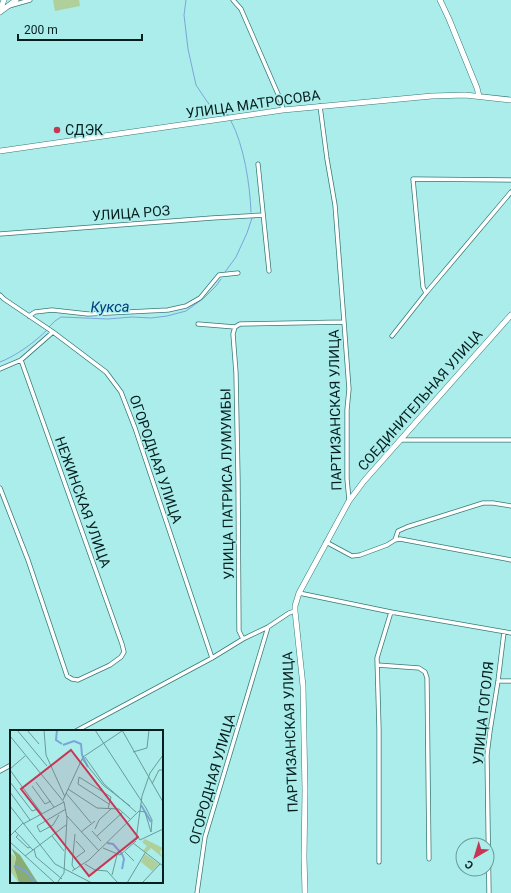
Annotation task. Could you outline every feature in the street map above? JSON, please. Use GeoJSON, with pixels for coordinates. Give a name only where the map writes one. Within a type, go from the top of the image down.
{"type":"FeatureCollection","features":[{"type":"Feature","properties":{"kind":"street"},"geometry":{"type":"LineString","coordinates":[[2,10],[4,0]]}},
{"type":"Feature","properties":{"kind":"street"},"geometry":{"type":"LineString","coordinates":[[2,10],[16,0]]}},
{"type":"Feature","properties":{"kind":"street"},"geometry":{"type":"LineString","coordinates":[[2,10],[30,0]]}},
{"type":"Feature","properties":{"kind":"street"},"geometry":{"type":"LineString","coordinates":[[233,0],[241,9],[281,101],[283,110]]}},
{"type":"Feature","properties":{"kind":"street"},"geometry":{"type":"LineString","coordinates":[[440,0],[479,96]]}},
{"type":"Feature","properties":{"kind":"street","name":"УЛИЦА МАТРОСОВА"},"geometry":{"type":"LineString","coordinates":[[0,152],[283,110],[320,106],[432,96],[465,95],[511,100]]}},
{"type":"Feature","properties":{"kind":"street","name":"ПАРТИЗАНСКАЯ УЛИЦА"},"geometry":{"type":"LineString","coordinates":[[305,893],[305,791],[302,686],[295,606],[299,593],[349,501],[347,479],[347,410],[349,389],[335,205],[320,106]]}},
{"type":"Feature","properties":{"kind":"street"},"geometry":{"type":"LineString","coordinates":[[258,164],[269,271]]}},
{"type":"Feature","properties":{"kind":"street"},"geometry":{"type":"LineString","coordinates":[[426,293],[423,287],[413,179],[511,180]]}},
{"type":"Feature","properties":{"kind":"street"},"geometry":{"type":"LineString","coordinates":[[392,336],[511,192]]}},
{"type":"Feature","properties":{"kind":"street","name":"УЛИЦА РОЗ"},"geometry":{"type":"LineString","coordinates":[[0,234],[263,215]]}},
{"type":"Feature","properties":{"kind":"street"},"geometry":{"type":"LineString","coordinates":[[29,316],[35,312],[52,310],[88,314],[168,310],[186,306],[200,298],[218,275],[238,273]]}},
{"type":"Feature","properties":{"kind":"street","name":"ОГОРОДНАЯ УЛИЦА"},"geometry":{"type":"LineString","coordinates":[[0,295],[52,331],[106,372],[121,392],[136,428],[212,658]]}},
{"type":"Feature","properties":{"kind":"street","name":"СОЕДИНИТЕЛЬНАЯ УЛИЦА"},"geometry":{"type":"LineString","coordinates":[[349,501],[364,481],[511,316]]}},
{"type":"Feature","properties":{"kind":"street"},"geometry":{"type":"LineString","coordinates":[[198,324],[235,327],[240,324],[344,322]]}},
{"type":"Feature","properties":{"kind":"street","name":"УЛИЦА ПАТРИСА ЛУМУМБЫ"},"geometry":{"type":"LineString","coordinates":[[235,327],[239,631],[243,639]]}},
{"type":"Feature","properties":{"kind":"street"},"geometry":{"type":"LineString","coordinates":[[0,369],[21,360],[52,331]]}},
{"type":"Feature","properties":{"kind":"street","name":"НЕЖИНСКАЯ УЛИЦА"},"geometry":{"type":"LineString","coordinates":[[0,488],[28,560],[67,676],[78,680],[110,665],[124,652],[120,636],[21,360]]}},
{"type":"Feature","properties":{"kind":"street"},"geometry":{"type":"LineString","coordinates":[[401,440],[511,440]]}},
{"type":"Feature","properties":{"kind":"street"},"geometry":{"type":"LineString","coordinates":[[396,540],[398,531],[407,527],[483,503],[511,506]]}},
{"type":"Feature","properties":{"kind":"street"},"geometry":{"type":"LineString","coordinates":[[326,542],[352,556],[387,545],[400,539],[511,560]]}},
{"type":"Feature","properties":{"kind":"street"},"geometry":{"type":"LineString","coordinates":[[299,593],[392,612],[511,633]]}},
{"type":"Feature","properties":{"kind":"street"},"geometry":{"type":"LineString","coordinates":[[78,730],[212,658],[243,639],[268,627],[295,611]]}},
{"type":"Feature","properties":{"kind":"street"},"geometry":{"type":"LineString","coordinates":[[379,862],[377,658],[392,612]]}},
{"type":"Feature","properties":{"kind":"street","name":"ОГОРОДНАЯ УЛИЦА"},"geometry":{"type":"LineString","coordinates":[[197,893],[205,837],[268,627]]}},
{"type":"Feature","properties":{"kind":"street","name":"УЛИЦА ГОГОЛЯ"},"geometry":{"type":"LineString","coordinates":[[489,893],[487,755],[504,632]]}},
{"type":"Feature","properties":{"kind":"street"},"geometry":{"type":"LineString","coordinates":[[377,665],[419,668],[425,672],[428,678],[429,859]]}},
{"type":"Feature","properties":{"kind":"street"},"geometry":{"type":"LineString","coordinates":[[498,681],[511,681]]}},
{"type":"Feature","properties":{"kind":"street"},"geometry":{"type":"LineString","coordinates":[[0,771],[10,766]]}},
{"type":"Feature","properties":{"kind":"green space"},"geometry":{"type":"Polygon","coordinates":[[[53,0],[79,0],[80,6],[55,11],[53,0]]]}},
{"type":"Feature","properties":{"kind":"waterway","name":"Кукса"},"geometry":{"type":"LineString","coordinates":[[186,0],[184,15],[188,49],[196,85],[211,107],[216,111],[229,115]]}},
{"type":"Feature","properties":{"kind":"waterway","name":"Кукса"},"geometry":{"type":"LineString","coordinates":[[231,121],[236,131],[246,165],[251,212]]}},
{"type":"Feature","properties":{"kind":"waterway","name":"Кукса"},"geometry":{"type":"LineString","coordinates":[[225,272],[236,257],[252,218]]}},
{"type":"Feature","properties":{"kind":"waterway","name":"Кукса"},"geometry":{"type":"LineString","coordinates":[[49,327],[61,317],[108,319],[132,317],[151,318],[186,311],[204,298],[221,279]]}},
{"type":"Feature","properties":{"kind":"waterway","name":"Кукса"},"geometry":{"type":"LineString","coordinates":[[0,362],[25,348],[47,330]]}},
{"type":"Feature","properties":{"kind":"place","name":"СДЭК"},"geometry":{"type":"Point","coordinates":[57,130]}}]}
